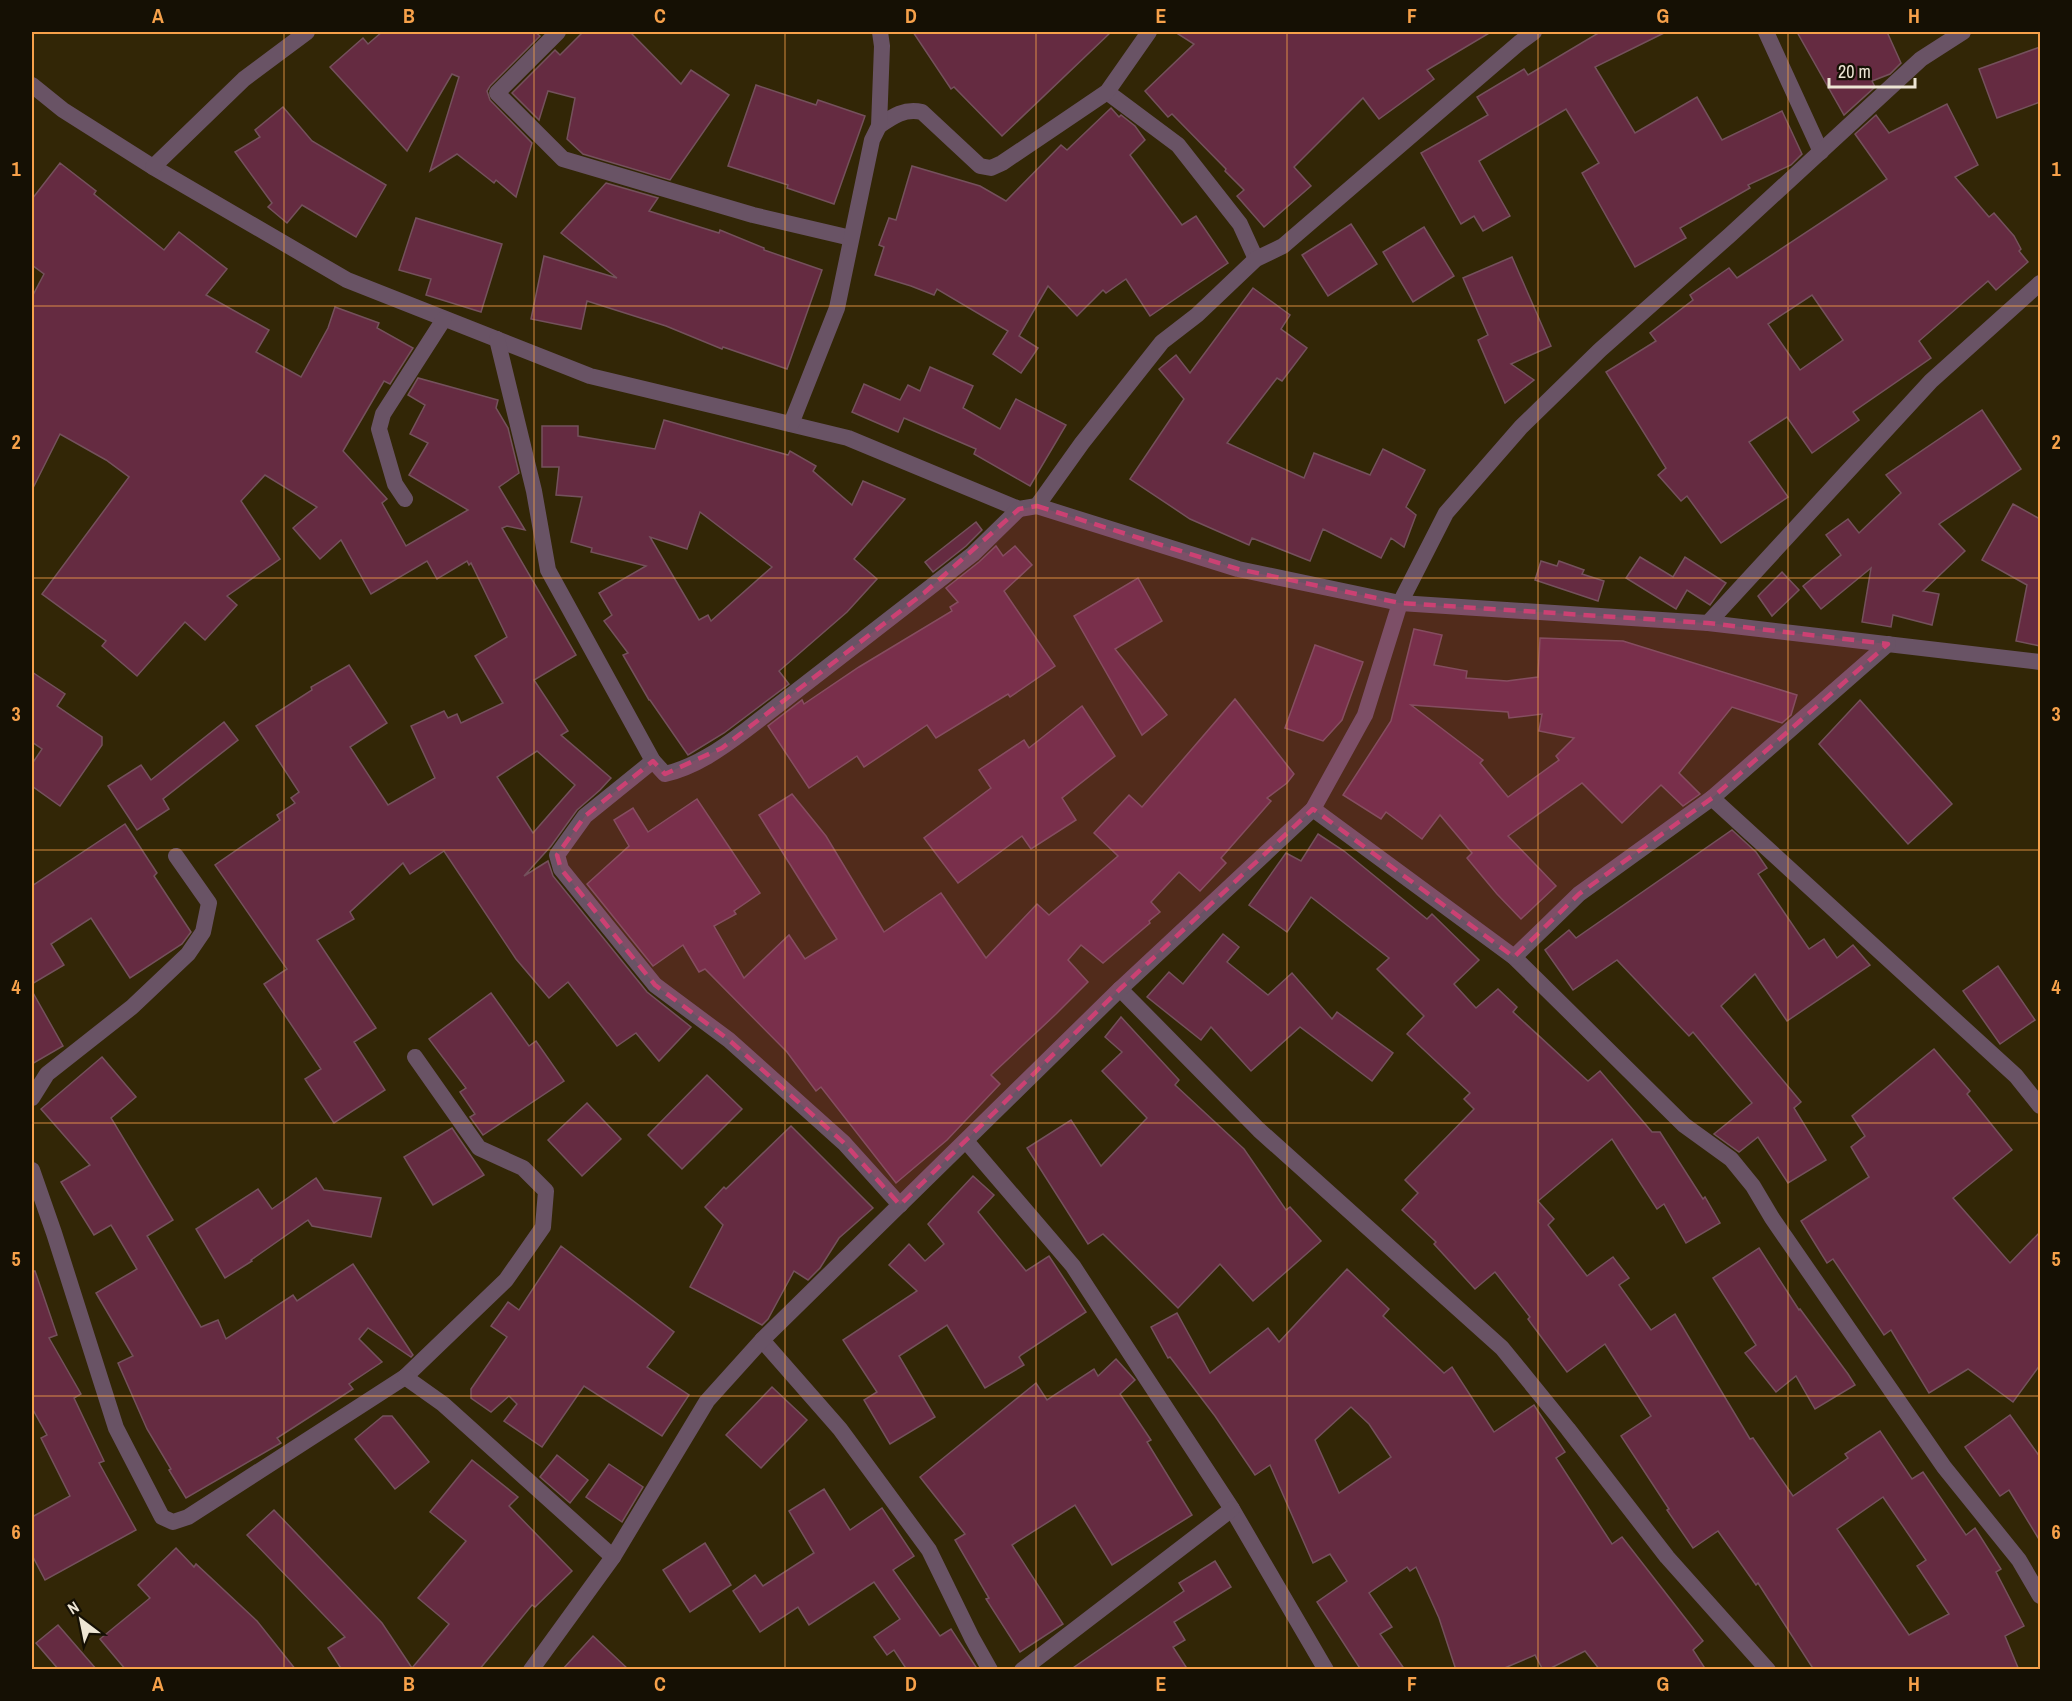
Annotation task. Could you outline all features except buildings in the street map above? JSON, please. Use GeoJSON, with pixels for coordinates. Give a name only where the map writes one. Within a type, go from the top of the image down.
{"type":"FeatureCollection","features":[{"type":"Feature","properties":{"kind":"street"},"geometry":{"type":"LineString","coordinates":[[153,167],[244,79],[307,32]]}},
{"type":"Feature","properties":{"kind":"street"},"geometry":{"type":"LineString","coordinates":[[558,32],[497,93],[563,159],[753,215],[851,238]]}},
{"type":"Feature","properties":{"kind":"street"},"geometry":{"type":"LineString","coordinates":[[791,424],[837,308],[872,140],[879,126],[882,46],[880,32]]}},
{"type":"Feature","properties":{"kind":"street"},"geometry":{"type":"LineString","coordinates":[[879,126],[910,109],[922,112],[980,166],[991,168],[1002,163],[1107,92],[1149,32]]}},
{"type":"Feature","properties":{"kind":"street"},"geometry":{"type":"LineString","coordinates":[[1037,507],[1082,443],[1162,342],[1197,315],[1256,259],[1283,246],[1515,37],[1534,32]]}},
{"type":"Feature","properties":{"kind":"street"},"geometry":{"type":"LineString","coordinates":[[1766,32],[1821,152]]}},
{"type":"Feature","properties":{"kind":"street"},"geometry":{"type":"LineString","coordinates":[[531,1670],[613,1557],[707,1401],[762,1340],[1120,988],[1313,810],[1365,715],[1400,603],[1446,513],[1521,427],[1600,350],[1922,59],[1963,32]]}},
{"type":"Feature","properties":{"kind":"street"},"geometry":{"type":"LineString","coordinates":[[32,85],[63,110],[153,167],[347,280],[590,376],[848,438],[1019,509],[1037,507],[1238,569],[1400,603],[1708,622],[2040,662]]}},
{"type":"Feature","properties":{"kind":"street"},"geometry":{"type":"LineString","coordinates":[[1107,92],[1178,145],[1240,224],[1256,259]]}},
{"type":"Feature","properties":{"kind":"street"},"geometry":{"type":"LineString","coordinates":[[1708,622],[1931,381],[2040,283]]}},
{"type":"Feature","properties":{"kind":"street"},"geometry":{"type":"LineString","coordinates":[[405,499],[395,484],[379,429],[383,414],[444,319]]}},
{"type":"Feature","properties":{"kind":"street"},"geometry":{"type":"LineString","coordinates":[[497,339],[534,491],[548,570],[652,760],[665,774],[681,770],[722,748],[941,580],[973,554],[1019,509]]}},
{"type":"Feature","properties":{"kind":"street"},"geometry":{"type":"LineString","coordinates":[[1514,957],[1579,894],[1712,798],[1888,644]]}},
{"type":"Feature","properties":{"kind":"street"},"geometry":{"type":"LineString","coordinates":[[652,760],[585,816],[557,855],[561,869],[656,985],[729,1040],[844,1143],[900,1205]]}},
{"type":"Feature","properties":{"kind":"street"},"geometry":{"type":"LineString","coordinates":[[1712,798],[2016,1076],[2040,1106]]}},
{"type":"Feature","properties":{"kind":"street"},"geometry":{"type":"LineString","coordinates":[[1313,810],[1514,957],[1684,1125],[1731,1159],[1753,1186],[1772,1218],[1944,1467],[2019,1560],[2040,1596]]}},
{"type":"Feature","properties":{"kind":"street"},"geometry":{"type":"LineString","coordinates":[[32,1098],[47,1074],[132,1006],[188,954],[203,932],[209,903],[176,856]]}},
{"type":"Feature","properties":{"kind":"street"},"geometry":{"type":"LineString","coordinates":[[1120,988],[1259,1130],[1502,1348],[1667,1557],[1768,1670]]}},
{"type":"Feature","properties":{"kind":"street"},"geometry":{"type":"LineString","coordinates":[[32,1170],[116,1428],[162,1517],[173,1522],[188,1516],[405,1377],[506,1280],[543,1227],[546,1191],[523,1168],[479,1148],[415,1057]]}},
{"type":"Feature","properties":{"kind":"street"},"geometry":{"type":"LineString","coordinates":[[966,1141],[1073,1266],[1232,1509],[1326,1670]]}},
{"type":"Feature","properties":{"kind":"street"},"geometry":{"type":"LineString","coordinates":[[762,1340],[840,1429],[929,1550],[990,1670]]}},
{"type":"Feature","properties":{"kind":"street"},"geometry":{"type":"LineString","coordinates":[[405,1377],[443,1404],[613,1557]]}},
{"type":"Feature","properties":{"kind":"street"},"geometry":{"type":"LineString","coordinates":[[1022,1670],[1232,1509]]}},
{"type":"Feature","properties":{"kind":"highlighted area"},"geometry":{"type":"Polygon","coordinates":[[[1037,506],[1238,569],[1400,603],[1708,623],[1888,644],[1712,798],[1579,894],[1514,957],[1313,809],[1120,989],[900,1205],[844,1143],[729,1040],[655,985],[561,869],[557,855],[585,816],[653,761],[665,774],[722,748],[924,593],[1019,509],[1037,506]]]}}]}
